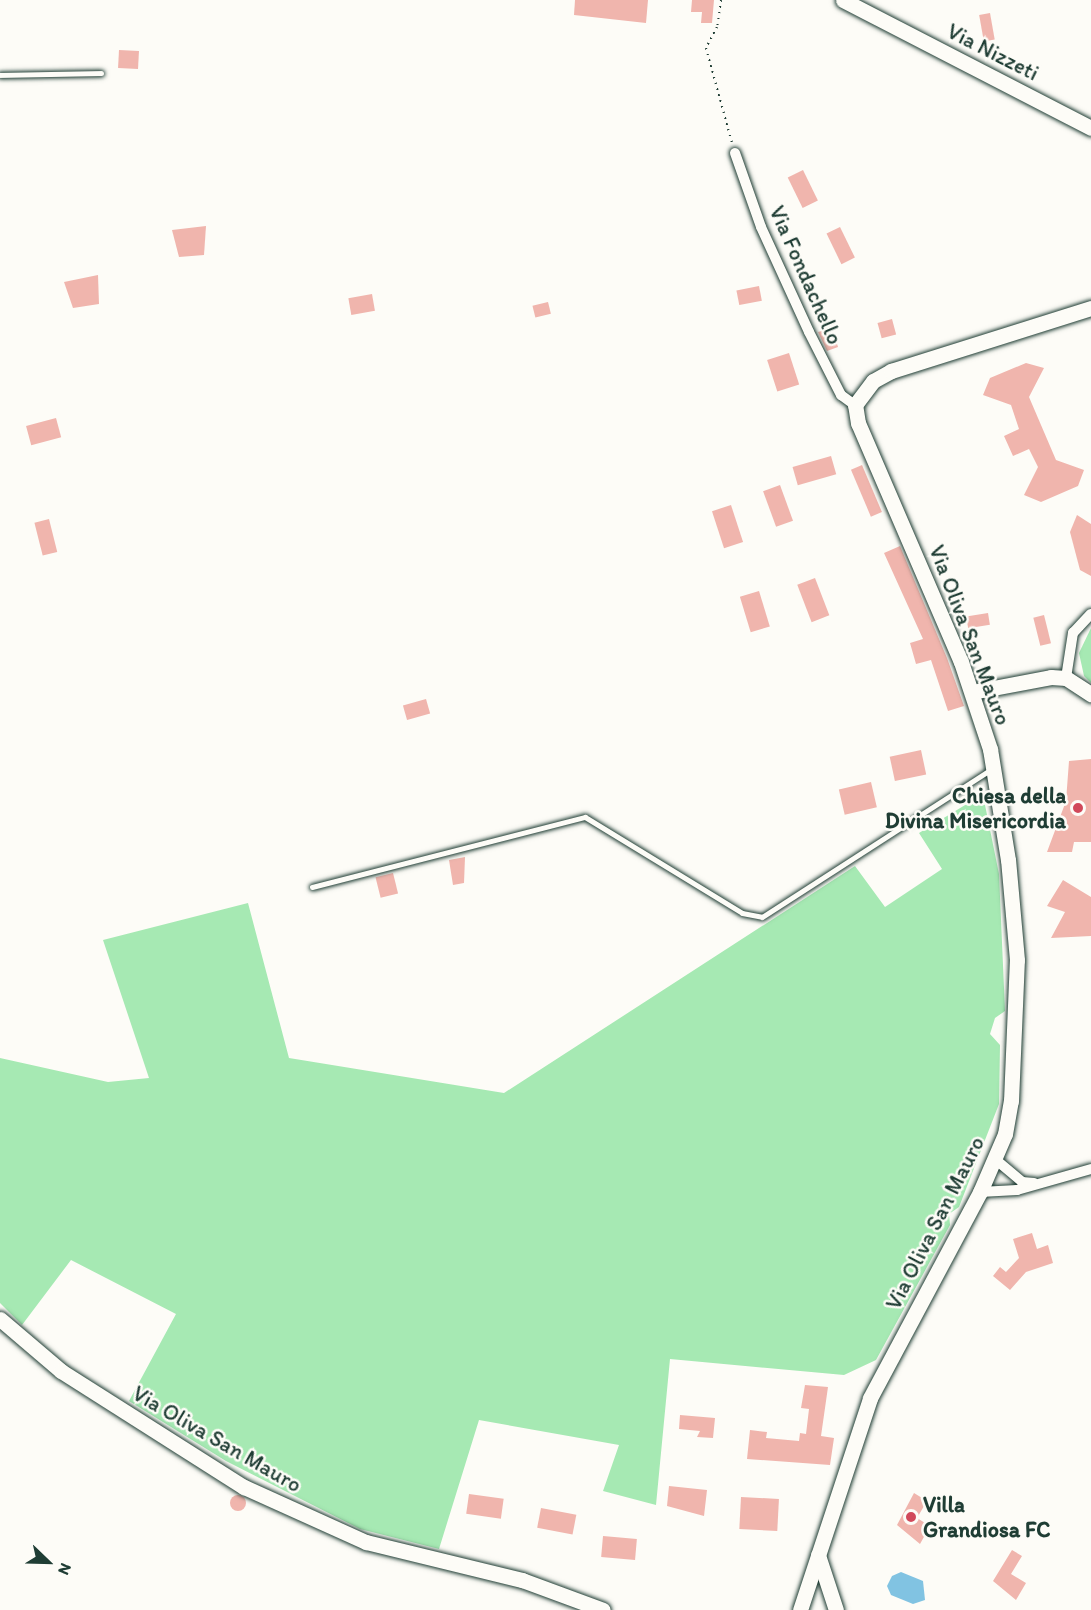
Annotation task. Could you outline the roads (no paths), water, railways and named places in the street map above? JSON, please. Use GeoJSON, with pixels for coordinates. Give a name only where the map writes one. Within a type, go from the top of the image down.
{"type":"FeatureCollection","features":[{"type":"Feature","properties":{"kind":"street","name":"Via Nizzeti"},"geometry":{"type":"LineString","coordinates":[[843,0],[1091,128]]}},
{"type":"Feature","properties":{"kind":"street","name":"Via Fondachello"},"geometry":{"type":"LineString","coordinates":[[735,153],[761,227],[809,332],[840,395],[855,405]]}},
{"type":"Feature","properties":{"kind":"street"},"geometry":{"type":"LineString","coordinates":[[855,405],[873,381],[891,371],[1091,308]]}},
{"type":"Feature","properties":{"kind":"street","name":"Via Oliva San Mauro"},"geometry":{"type":"LineString","coordinates":[[800,1610],[870,1398],[980,1192],[995,1160],[1011,1101],[1017,960],[993,768],[972,692],[858,423],[855,405]]}},
{"type":"Feature","properties":{"kind":"street"},"geometry":{"type":"LineString","coordinates":[[1066,678],[1073,633],[1091,614]]}},
{"type":"Feature","properties":{"kind":"street"},"geometry":{"type":"LineString","coordinates":[[972,692],[1066,678],[1091,694]]}},
{"type":"Feature","properties":{"kind":"street"},"geometry":{"type":"LineString","coordinates":[[995,1160],[1022,1182],[1038,1184]]}},
{"type":"Feature","properties":{"kind":"street"},"geometry":{"type":"LineString","coordinates":[[980,1192],[1038,1184],[1091,1169]]}},
{"type":"Feature","properties":{"kind":"street","name":"Via Oliva San Mauro"},"geometry":{"type":"LineString","coordinates":[[0,1319],[61,1371],[244,1487],[366,1542],[522,1580],[603,1610]]}},
{"type":"Feature","properties":{"kind":"street"},"geometry":{"type":"LineString","coordinates":[[818,1556],[836,1610]]}},
{"type":"Feature","properties":{"kind":"lane"},"geometry":{"type":"LineString","coordinates":[[0,75],[100,73]]}},
{"type":"Feature","properties":{"kind":"lane"},"geometry":{"type":"LineString","coordinates":[[312,887],[585,817],[742,913],[762,917],[993,768]]}},
{"type":"Feature","properties":{"kind":"water"},"geometry":{"type":"Polygon","coordinates":[[[901,1572],[923,1581],[925,1600],[913,1604],[891,1595],[887,1586],[892,1576],[901,1572]]]}},
{"type":"Feature","properties":{"kind":"place","name":"Chiesa della Divina Misericordia"},"geometry":{"type":"Point","coordinates":[1078,808]}},
{"type":"Feature","properties":{"kind":"place","name":"Villa Grandiosa FC"},"geometry":{"type":"Point","coordinates":[911,1517]}}]}
